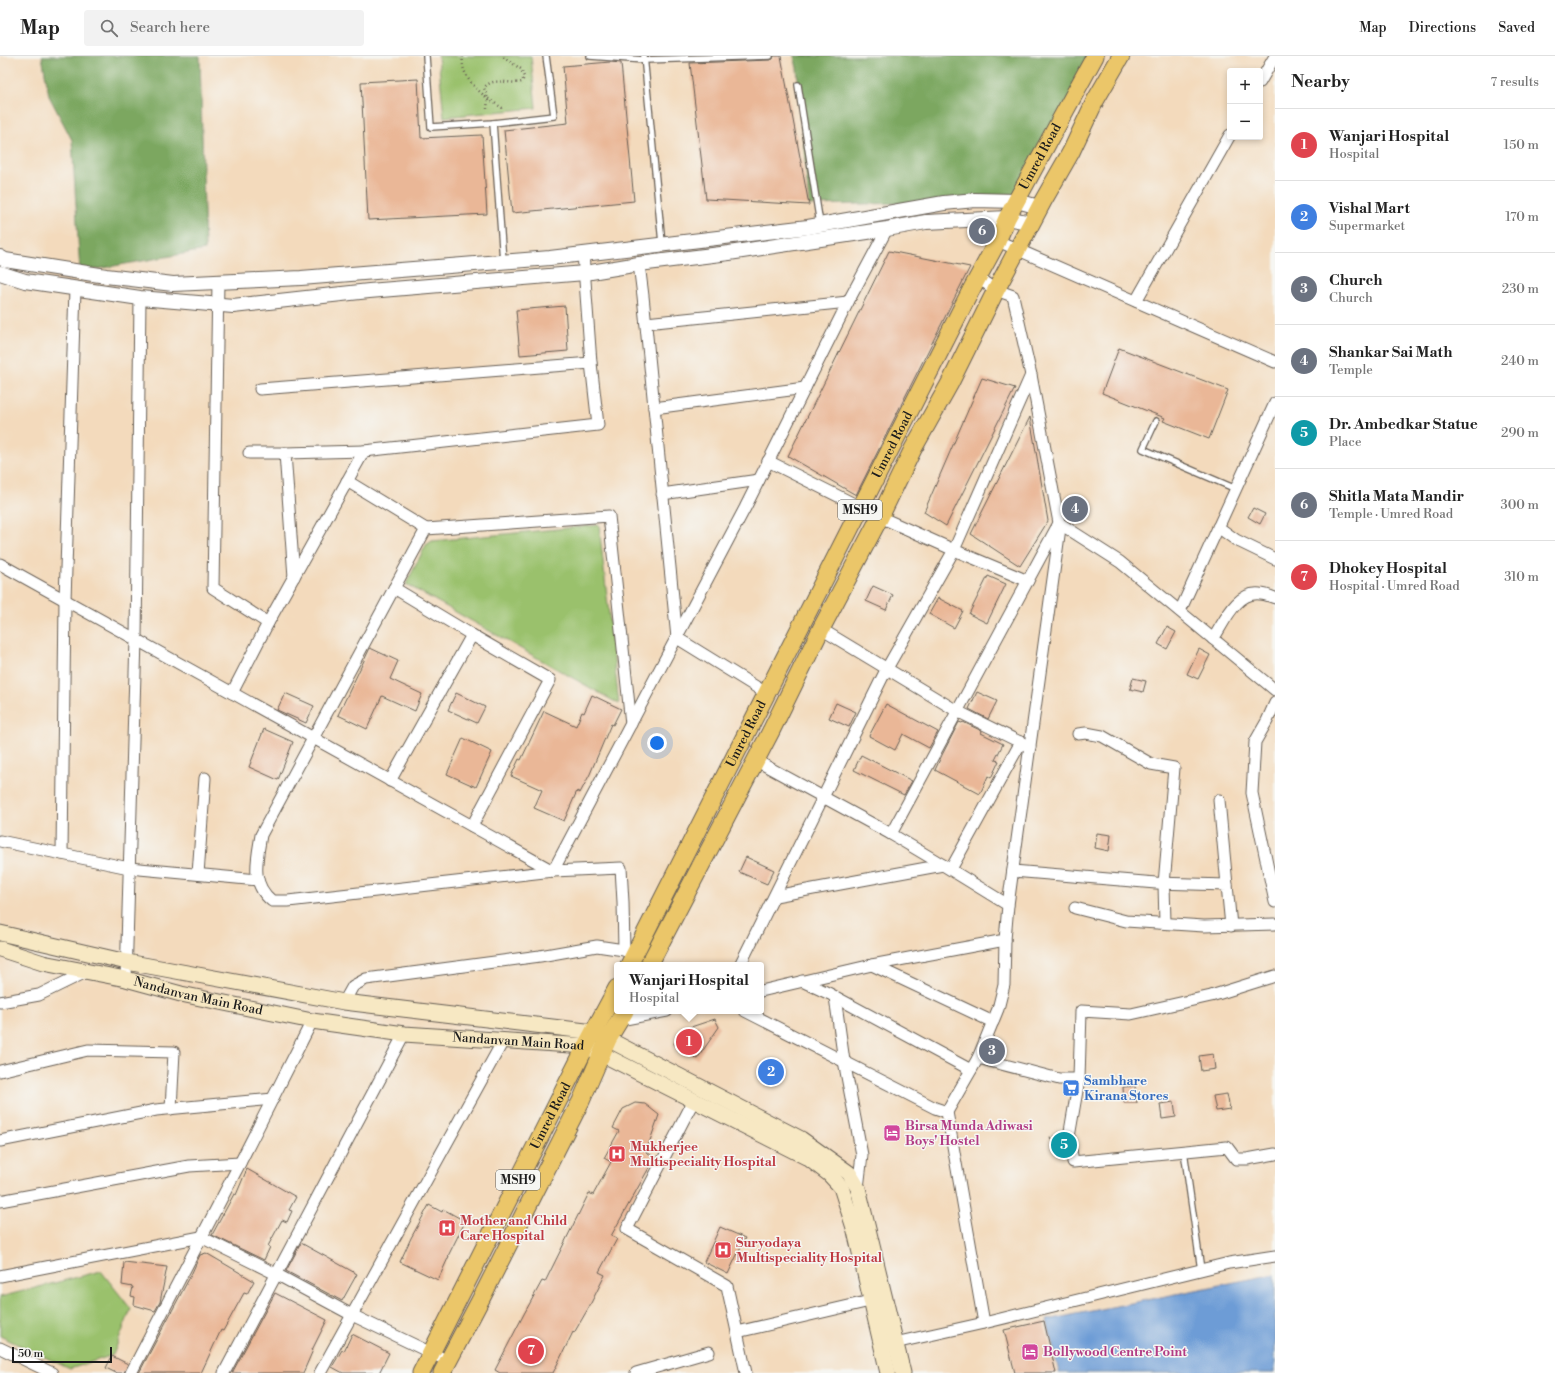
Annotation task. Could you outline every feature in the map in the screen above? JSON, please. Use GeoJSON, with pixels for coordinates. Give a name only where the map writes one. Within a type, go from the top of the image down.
{"type":"FeatureCollection","features":[{"type":"Feature","properties":{"kind":"main road","name":"Umred Road"},"geometry":{"type":"LineString","coordinates":[[629,957],[998,241],[1007,218],[1095,56]]}},
{"type":"Feature","properties":{"kind":"main road"},"geometry":{"type":"LineString","coordinates":[[651,962],[996,290],[1071,152],[1095,101],[1120,56]]}},
{"type":"Feature","properties":{"kind":"main road"},"geometry":{"type":"LineString","coordinates":[[1086,72],[1106,81]]}},
{"type":"Feature","properties":{"kind":"main road"},"geometry":{"type":"LineString","coordinates":[[941,349],[961,360]]}},
{"type":"Feature","properties":{"kind":"main road"},"geometry":{"type":"LineString","coordinates":[[0,933],[127,962],[344,1002],[598,1043],[801,1139],[849,1173],[858,1188],[889,1344],[904,1373]]}},
{"type":"Feature","properties":{"kind":"main road","name":"Nandanvan Main Road"},"geometry":{"type":"LineString","coordinates":[[0,949],[43,963],[126,979],[181,994],[312,1021],[404,1034],[503,1042],[598,1043],[694,1100],[808,1158],[829,1174],[841,1187],[856,1231],[870,1301],[889,1344],[888,1373]]}},
{"type":"Feature","properties":{"kind":"main road","name":"Umred Road"},"geometry":{"type":"LineString","coordinates":[[420,1373],[598,1043],[605,1012],[614,994]]}},
{"type":"Feature","properties":{"kind":"main road"},"geometry":{"type":"LineString","coordinates":[[445,1367],[521,1221],[581,1101],[598,1043],[622,1016]]}},
{"type":"Feature","properties":{"kind":"street"},"geometry":{"type":"LineString","coordinates":[[1263,77],[1275,56]]}},
{"type":"Feature","properties":{"kind":"street"},"geometry":{"type":"LineString","coordinates":[[1136,302],[1227,140]]}},
{"type":"Feature","properties":{"kind":"street"},"geometry":{"type":"LineString","coordinates":[[0,257],[13,262],[106,276],[173,284],[308,278],[583,253],[820,224],[944,203],[975,200],[1017,202],[1040,207]]}},
{"type":"Feature","properties":{"kind":"street"},"geometry":{"type":"LineString","coordinates":[[0,282],[0,273],[25,281],[75,289],[140,298],[233,306],[369,291],[585,273],[639,264],[702,257],[926,222],[1007,218],[1032,223]]}},
{"type":"Feature","properties":{"kind":"street"},"geometry":{"type":"LineString","coordinates":[[553,871],[760,480],[768,461],[848,302],[887,229]]}},
{"type":"Feature","properties":{"kind":"street"},"geometry":{"type":"LineString","coordinates":[[998,241],[1275,362]]}},
{"type":"Feature","properties":{"kind":"street"},"geometry":{"type":"LineString","coordinates":[[249,453],[285,454],[364,451],[598,425],[591,363],[583,253]]}},
{"type":"Feature","properties":{"kind":"street"},"geometry":{"type":"LineString","coordinates":[[639,264],[677,638]]}},
{"type":"Feature","properties":{"kind":"street"},"geometry":{"type":"LineString","coordinates":[[978,278],[996,290],[1013,296],[1031,375],[1060,528],[1026,745],[1008,905],[1005,940],[1004,985],[998,1009],[978,1058],[946,1112],[984,1323]]}},
{"type":"Feature","properties":{"kind":"street"},"geometry":{"type":"LineString","coordinates":[[218,282],[213,588],[268,623]]}},
{"type":"Feature","properties":{"kind":"street"},"geometry":{"type":"LineString","coordinates":[[62,854],[65,600],[75,289]]}},
{"type":"Feature","properties":{"kind":"street"},"geometry":{"type":"LineString","coordinates":[[126,979],[136,638],[140,298]]}},
{"type":"Feature","properties":{"kind":"street"},"geometry":{"type":"LineString","coordinates":[[646,324],[848,302]]}},
{"type":"Feature","properties":{"kind":"street"},"geometry":{"type":"LineString","coordinates":[[260,389],[591,363]]}},
{"type":"Feature","properties":{"kind":"street"},"geometry":{"type":"LineString","coordinates":[[742,962],[886,670],[954,550],[1031,375]]}},
{"type":"Feature","properties":{"kind":"street"},"geometry":{"type":"LineString","coordinates":[[654,408],[805,388]]}},
{"type":"Feature","properties":{"kind":"street"},"geometry":{"type":"LineString","coordinates":[[1180,611],[1275,403]]}},
{"type":"Feature","properties":{"kind":"street"},"geometry":{"type":"LineString","coordinates":[[232,693],[268,623],[364,451]]}},
{"type":"Feature","properties":{"kind":"street"},"geometry":{"type":"LineString","coordinates":[[285,454],[294,577]]}},
{"type":"Feature","properties":{"kind":"street"},"geometry":{"type":"LineString","coordinates":[[768,461],[880,517],[1028,581]]}},
{"type":"Feature","properties":{"kind":"street"},"geometry":{"type":"LineString","coordinates":[[662,494],[760,480]]}},
{"type":"Feature","properties":{"kind":"street"},"geometry":{"type":"LineString","coordinates":[[347,481],[426,529],[609,516],[631,724]]}},
{"type":"Feature","properties":{"kind":"street"},"geometry":{"type":"LineString","coordinates":[[891,834],[1059,523]]}},
{"type":"Feature","properties":{"kind":"street"},"geometry":{"type":"LineString","coordinates":[[1059,523],[1120,562],[1275,690]]}},
{"type":"Feature","properties":{"kind":"street"},"geometry":{"type":"LineString","coordinates":[[1218,527],[1236,540],[1275,559]]}},
{"type":"Feature","properties":{"kind":"street"},"geometry":{"type":"LineString","coordinates":[[426,529],[261,835],[256,864],[260,888],[272,901],[288,901],[553,871],[621,868],[629,957]]}},
{"type":"Feature","properties":{"kind":"street"},"geometry":{"type":"LineString","coordinates":[[0,564],[136,638],[313,739],[553,871]]}},
{"type":"Feature","properties":{"kind":"street"},"geometry":{"type":"LineString","coordinates":[[394,588],[550,680],[472,826]]}},
{"type":"Feature","properties":{"kind":"street"},"geometry":{"type":"LineString","coordinates":[[1213,639],[1237,603],[1245,596],[1259,593],[1275,598]]}},
{"type":"Feature","properties":{"kind":"street"},"geometry":{"type":"LineString","coordinates":[[821,629],[886,670],[957,711],[1026,745]]}},
{"type":"Feature","properties":{"kind":"street"},"geometry":{"type":"LineString","coordinates":[[390,781],[472,635]]}},
{"type":"Feature","properties":{"kind":"street"},"geometry":{"type":"LineString","coordinates":[[677,638],[766,693]]}},
{"type":"Feature","properties":{"kind":"street"},"geometry":{"type":"LineString","coordinates":[[1275,703],[1255,742],[1252,793],[1275,902]]}},
{"type":"Feature","properties":{"kind":"street"},"geometry":{"type":"LineString","coordinates":[[1078,734],[1086,733],[1102,736],[1151,764],[1174,768],[1164,884],[1164,923]]}},
{"type":"Feature","properties":{"kind":"street"},"geometry":{"type":"LineString","coordinates":[[775,896],[947,867],[1026,745]]}},
{"type":"Feature","properties":{"kind":"street"},"geometry":{"type":"LineString","coordinates":[[755,760],[891,834],[1008,905]]}},
{"type":"Feature","properties":{"kind":"street"},"geometry":{"type":"LineString","coordinates":[[198,874],[204,778]]}},
{"type":"Feature","properties":{"kind":"street"},"geometry":{"type":"LineString","coordinates":[[1219,800],[1230,926]]}},
{"type":"Feature","properties":{"kind":"street"},"geometry":{"type":"LineString","coordinates":[[0,841],[129,868],[258,880]]}},
{"type":"Feature","properties":{"kind":"street"},"geometry":{"type":"LineString","coordinates":[[1013,871],[1164,884],[1227,885]]}},
{"type":"Feature","properties":{"kind":"street"},"geometry":{"type":"LineString","coordinates":[[1075,908],[1126,921],[1204,926],[1275,924]]}},
{"type":"Feature","properties":{"kind":"street"},"geometry":{"type":"LineString","coordinates":[[764,990],[872,965],[1005,940]]}},
{"type":"Feature","properties":{"kind":"street"},"geometry":{"type":"LineString","coordinates":[[344,1002],[353,986],[366,979],[540,956],[597,946],[644,962]]}},
{"type":"Feature","properties":{"kind":"street"},"geometry":{"type":"LineString","coordinates":[[872,965],[993,1022]]}},
{"type":"Feature","properties":{"kind":"street"},"geometry":{"type":"LineString","coordinates":[[0,1002],[39,995],[88,971]]}},
{"type":"Feature","properties":{"kind":"street"},"geometry":{"type":"LineString","coordinates":[[1275,976],[1211,996],[1131,1014],[1081,1011],[1079,1079],[1069,1137],[1073,1162],[1227,1147],[1236,1159],[1247,1159],[1275,1154]]}},
{"type":"Feature","properties":{"kind":"street"},"geometry":{"type":"LineString","coordinates":[[802,981],[835,997],[971,1070]]}},
{"type":"Feature","properties":{"kind":"street"},"geometry":{"type":"LineString","coordinates":[[835,997],[844,1061],[862,1155],[858,1188]]}},
{"type":"Feature","properties":{"kind":"street"},"geometry":{"type":"LineString","coordinates":[[605,1012],[622,1016],[640,1014]]}},
{"type":"Feature","properties":{"kind":"street"},"geometry":{"type":"LineString","coordinates":[[751,1014],[935,1108],[946,1112]]}},
{"type":"Feature","properties":{"kind":"street"},"geometry":{"type":"LineString","coordinates":[[131,1373],[312,1021]]}},
{"type":"Feature","properties":{"kind":"street"},"geometry":{"type":"LineString","coordinates":[[224,1373],[404,1034]]}},
{"type":"Feature","properties":{"kind":"street"},"geometry":{"type":"LineString","coordinates":[[320,1373],[503,1042]]}},
{"type":"Feature","properties":{"kind":"street"},"geometry":{"type":"LineString","coordinates":[[0,1071],[88,1050],[174,1052],[171,1109]]}},
{"type":"Feature","properties":{"kind":"street"},"geometry":{"type":"LineString","coordinates":[[978,1058],[1059,1079],[1079,1079]]}},
{"type":"Feature","properties":{"kind":"street"},"geometry":{"type":"LineString","coordinates":[[0,1141],[156,1110],[273,1099]]}},
{"type":"Feature","properties":{"kind":"street"},"geometry":{"type":"LineString","coordinates":[[694,1100],[627,1229],[727,1286],[746,1373]]}},
{"type":"Feature","properties":{"kind":"street"},"geometry":{"type":"LineString","coordinates":[[0,1201],[190,1166],[240,1163]]}},
{"type":"Feature","properties":{"kind":"street"},"geometry":{"type":"LineString","coordinates":[[0,1276],[201,1238],[276,1274],[352,1315],[431,1353],[445,1367]]}},
{"type":"Feature","properties":{"kind":"street"},"geometry":{"type":"LineString","coordinates":[[889,1344],[984,1323],[1229,1263],[1275,1256]]}},
{"type":"Feature","properties":{"kind":"street"},"geometry":{"type":"LineString","coordinates":[[737,1332],[870,1301]]}},
{"type":"Feature","properties":{"kind":"street"},"geometry":{"type":"LineString","coordinates":[[0,1348],[52,1373]]}},
{"type":"Feature","properties":{"kind":"street"},"geometry":{"type":"LineString","coordinates":[[636,1373],[709,1352]]}},
{"type":"Feature","properties":{"kind":"lane"},"geometry":{"type":"LineString","coordinates":[[426,56],[431,126],[493,123],[554,116],[546,56]]}},
{"type":"Feature","properties":{"kind":"lane"},"geometry":{"type":"LineString","coordinates":[[590,56],[644,58],[770,56]]}},
{"type":"Feature","properties":{"kind":"lane"},"geometry":{"type":"LineString","coordinates":[[644,58],[662,243]]}},
{"type":"Feature","properties":{"kind":"lane"},"geometry":{"type":"LineString","coordinates":[[798,85],[820,224]]}},
{"type":"Feature","properties":{"kind":"lane"},"geometry":{"type":"LineString","coordinates":[[493,123],[503,261]]}},
{"type":"Feature","properties":{"kind":"lane"},"geometry":{"type":"LineString","coordinates":[[1156,422],[1143,450],[1236,489]]}},
{"type":"Feature","properties":{"kind":"lane"},"geometry":{"type":"LineString","coordinates":[[1184,1151],[1201,1270]]}},
{"type":"Feature","properties":{"kind":"path"},"geometry":{"type":"LineString","coordinates":[[463,56],[464,69],[471,82],[488,99],[504,109]]}},
{"type":"Feature","properties":{"kind":"path"},"geometry":{"type":"LineString","coordinates":[[487,109],[488,99],[484,88],[488,83],[494,81],[516,83],[522,82],[524,77],[521,69],[501,56]]}},
{"type":"Feature","properties":{"kind":"green space"},"geometry":{"type":"Polygon","coordinates":[[[42,56],[200,56],[205,250],[80,272],[72,140],[49,96],[42,56]]]}},
{"type":"Feature","properties":{"kind":"green space"},"geometry":{"type":"Polygon","coordinates":[[[438,56],[531,56],[536,108],[444,117],[438,56]]]}},
{"type":"Feature","properties":{"kind":"green space"},"geometry":{"type":"Polygon","coordinates":[[[794,56],[1095,56],[1017,201],[809,205],[797,68],[794,56]]]}},
{"type":"Feature","properties":{"kind":"green space"},"geometry":{"type":"Polygon","coordinates":[[[599,525],[619,704],[406,584],[426,545],[432,541],[599,525]]]}},
{"type":"Feature","properties":{"kind":"green space"},"geometry":{"type":"Polygon","coordinates":[[[101,1271],[131,1309],[113,1355],[70,1369],[0,1336],[0,1297],[101,1271]]]}},
{"type":"Feature","properties":{"kind":"water"},"geometry":{"type":"Polygon","coordinates":[[[1275,1274],[1275,1373],[1059,1373],[1047,1320],[1275,1274]]]}},
{"type":"Feature","properties":{"kind":"building"},"geometry":{"type":"Polygon","coordinates":[[[774,56],[781,56],[809,205],[706,199],[690,63],[770,60],[773,59],[774,56]]]}},
{"type":"Feature","properties":{"kind":"building"},"geometry":{"type":"Polygon","coordinates":[[[610,62],[621,63],[634,201],[512,213],[504,130],[568,123],[563,66],[610,62]]]}},
{"type":"Feature","properties":{"kind":"building"},"geometry":{"type":"Polygon","coordinates":[[[418,79],[421,138],[482,135],[487,214],[368,220],[361,82],[418,79]]]}},
{"type":"Feature","properties":{"kind":"building"},"geometry":{"type":"Polygon","coordinates":[[[889,251],[970,267],[856,495],[788,456],[889,251]]]}},
{"type":"Feature","properties":{"kind":"building"},"geometry":{"type":"Polygon","coordinates":[[[565,306],[568,351],[520,355],[516,310],[565,306]]]}},
{"type":"Feature","properties":{"kind":"building"},"geometry":{"type":"Polygon","coordinates":[[[1119,348],[1228,390],[1209,439],[1163,421],[1165,418],[1102,393],[1119,348]]]}},
{"type":"Feature","properties":{"kind":"building"},"geometry":{"type":"Polygon","coordinates":[[[982,378],[1015,388],[946,526],[924,512],[982,378]]]}},
{"type":"Feature","properties":{"kind":"building"},"geometry":{"type":"Polygon","coordinates":[[[1030,417],[1048,521],[1020,566],[971,534],[1030,417]]]}},
{"type":"Feature","properties":{"kind":"building"},"geometry":{"type":"Polygon","coordinates":[[[1253,508],[1265,514],[1260,524],[1248,517],[1253,508]]]}},
{"type":"Feature","properties":{"kind":"building"},"geometry":{"type":"Polygon","coordinates":[[[988,576],[1006,584],[987,623],[969,614],[988,576]]]}},
{"type":"Feature","properties":{"kind":"building"},"geometry":{"type":"Polygon","coordinates":[[[873,586],[893,595],[886,610],[866,601],[873,586]]]}},
{"type":"Feature","properties":{"kind":"building"},"geometry":{"type":"Polygon","coordinates":[[[938,598],[963,611],[954,628],[929,614],[938,598]]]}},
{"type":"Feature","properties":{"kind":"building"},"geometry":{"type":"Polygon","coordinates":[[[1167,627],[1176,632],[1167,649],[1158,644],[1167,627]]]}},
{"type":"Feature","properties":{"kind":"building"},"geometry":{"type":"Polygon","coordinates":[[[370,648],[398,661],[390,679],[422,694],[415,711],[382,696],[367,729],[338,715],[370,648]]]}},
{"type":"Feature","properties":{"kind":"building"},"geometry":{"type":"Polygon","coordinates":[[[1199,649],[1210,655],[1198,679],[1187,674],[1199,649]]]}},
{"type":"Feature","properties":{"kind":"building"},"geometry":{"type":"Polygon","coordinates":[[[1133,678],[1146,681],[1143,692],[1130,689],[1133,678]]]}},
{"type":"Feature","properties":{"kind":"building"},"geometry":{"type":"Polygon","coordinates":[[[977,692],[997,701],[988,719],[969,709],[977,692]]]}},
{"type":"Feature","properties":{"kind":"building"},"geometry":{"type":"Polygon","coordinates":[[[285,693],[314,706],[306,723],[277,710],[285,693]]]}},
{"type":"Feature","properties":{"kind":"building"},"geometry":{"type":"Polygon","coordinates":[[[456,693],[485,707],[477,723],[448,710],[456,693]]]}},
{"type":"Feature","properties":{"kind":"building"},"geometry":{"type":"Polygon","coordinates":[[[592,695],[621,709],[613,725],[611,724],[590,774],[580,793],[577,791],[564,821],[534,808],[542,790],[511,776],[519,759],[521,760],[544,711],[576,726],[592,695]]]}},
{"type":"Feature","properties":{"kind":"building"},"geometry":{"type":"Polygon","coordinates":[[[836,703],[856,712],[849,727],[829,718],[836,703]]]}},
{"type":"Feature","properties":{"kind":"building"},"geometry":{"type":"Polygon","coordinates":[[[886,704],[938,732],[929,748],[903,734],[895,750],[869,736],[886,704]]]}},
{"type":"Feature","properties":{"kind":"building"},"geometry":{"type":"Polygon","coordinates":[[[959,722],[963,722],[982,731],[981,733],[1003,744],[995,760],[999,761],[991,778],[988,776],[980,794],[935,770],[959,722]]]}},
{"type":"Feature","properties":{"kind":"building"},"geometry":{"type":"Polygon","coordinates":[[[264,729],[293,742],[278,780],[249,767],[264,729]]]}},
{"type":"Feature","properties":{"kind":"building"},"geometry":{"type":"Polygon","coordinates":[[[463,738],[492,752],[476,787],[447,774],[463,738]]]}},
{"type":"Feature","properties":{"kind":"building"},"geometry":{"type":"Polygon","coordinates":[[[861,755],[912,781],[904,795],[854,770],[861,755]]]}},
{"type":"Feature","properties":{"kind":"building"},"geometry":{"type":"Polygon","coordinates":[[[1097,833],[1111,835],[1109,851],[1095,848],[1097,833]]]}},
{"type":"Feature","properties":{"kind":"building"},"geometry":{"type":"Polygon","coordinates":[[[746,857],[774,870],[767,884],[739,872],[746,857]]]}},
{"type":"Feature","properties":{"kind":"building"},"geometry":{"type":"Polygon","coordinates":[[[715,1019],[719,1027],[697,1059],[674,1044],[682,1030],[715,1019]]]}},
{"type":"Feature","properties":{"kind":"building"},"geometry":{"type":"Polygon","coordinates":[[[1213,1054],[1215,1069],[1201,1071],[1199,1056],[1213,1054]]]}},
{"type":"Feature","properties":{"kind":"building"},"geometry":{"type":"Polygon","coordinates":[[[1135,1086],[1137,1103],[1124,1103],[1123,1087],[1135,1086]]]}},
{"type":"Feature","properties":{"kind":"building"},"geometry":{"type":"Polygon","coordinates":[[[1227,1094],[1230,1109],[1216,1111],[1213,1096],[1227,1094]]]}},
{"type":"Feature","properties":{"kind":"building"},"geometry":{"type":"Polygon","coordinates":[[[1174,1102],[1176,1117],[1162,1119],[1160,1104],[1174,1102]]]}},
{"type":"Feature","properties":{"kind":"building"},"geometry":{"type":"Polygon","coordinates":[[[635,1103],[645,1104],[659,1115],[646,1152],[655,1157],[611,1236],[617,1239],[599,1272],[605,1275],[589,1307],[574,1333],[573,1332],[553,1373],[500,1373],[495,1370],[524,1314],[542,1281],[545,1282],[589,1193],[593,1195],[611,1162],[604,1158],[619,1131],[613,1128],[623,1109],[635,1103]]]}},
{"type":"Feature","properties":{"kind":"building"},"geometry":{"type":"Polygon","coordinates":[[[247,1169],[296,1197],[289,1210],[292,1211],[287,1222],[282,1220],[268,1246],[270,1247],[264,1260],[212,1235],[234,1194],[236,1195],[247,1169]]]}},
{"type":"Feature","properties":{"kind":"building"},"geometry":{"type":"Polygon","coordinates":[[[429,1205],[442,1212],[443,1209],[461,1219],[460,1221],[464,1224],[438,1280],[400,1262],[429,1205]]]}},
{"type":"Feature","properties":{"kind":"building"},"geometry":{"type":"Polygon","coordinates":[[[720,1227],[745,1238],[728,1274],[704,1262],[720,1227]]]}},
{"type":"Feature","properties":{"kind":"building"},"geometry":{"type":"Polygon","coordinates":[[[301,1243],[357,1274],[342,1301],[286,1271],[301,1243]]]}},
{"type":"Feature","properties":{"kind":"building"},"geometry":{"type":"Polygon","coordinates":[[[206,1253],[254,1281],[247,1294],[244,1293],[223,1331],[221,1330],[201,1373],[139,1373],[200,1255],[206,1253]]]}},
{"type":"Feature","properties":{"kind":"building"},"geometry":{"type":"Polygon","coordinates":[[[124,1262],[167,1267],[160,1302],[155,1311],[134,1305],[135,1297],[131,1296],[133,1287],[122,1285],[124,1262]]]}},
{"type":"Feature","properties":{"kind":"building"},"geometry":{"type":"Polygon","coordinates":[[[275,1293],[327,1320],[312,1350],[303,1373],[232,1373],[275,1293]]]}},
{"type":"Feature","properties":{"kind":"building","name":"Bollywood Centre Point"},"geometry":{"type":"Polygon","coordinates":[[[1044,1321],[1056,1373],[1015,1373],[1004,1330],[1044,1321]]]}},
{"type":"Feature","properties":{"kind":"building"},"geometry":{"type":"Polygon","coordinates":[[[352,1334],[389,1353],[379,1373],[343,1373],[332,1367],[342,1350],[344,1351],[352,1334]]]}},
{"type":"Feature","properties":{"kind":"building"},"geometry":{"type":"Polygon","coordinates":[[[112,1356],[128,1364],[124,1373],[116,1373],[106,1368],[112,1356]]]}},
{"type":"Feature","properties":{"kind":"place","name":"Shitla Mata Mandir"},"geometry":{"type":"Point","coordinates":[982,231]}},
{"type":"Feature","properties":{"kind":"place","name":"Shankar Sai Math"},"geometry":{"type":"Point","coordinates":[1075,509]}},
{"type":"Feature","properties":{"kind":"place","name":"Wanjari Hospital"},"geometry":{"type":"Point","coordinates":[689,1042]}},
{"type":"Feature","properties":{"kind":"place","name":"Church"},"geometry":{"type":"Point","coordinates":[992,1051]}},
{"type":"Feature","properties":{"kind":"place","name":"Vishal Mart"},"geometry":{"type":"Point","coordinates":[771,1072]}},
{"type":"Feature","properties":{"kind":"place","name":"Sambhare Kirana Stores"},"geometry":{"type":"Point","coordinates":[1071,1088]}},
{"type":"Feature","properties":{"kind":"place","name":"Birsa Munda Adiwasi Boys' Hostel"},"geometry":{"type":"Point","coordinates":[892,1133]}},
{"type":"Feature","properties":{"kind":"place","name":"Dr. Ambedkar Statue"},"geometry":{"type":"Point","coordinates":[1064,1145]}},
{"type":"Feature","properties":{"kind":"place","name":"Mukherjee Multispeciality Hospital"},"geometry":{"type":"Point","coordinates":[617,1154]}},
{"type":"Feature","properties":{"kind":"place","name":"Mother and Child Care Hospital"},"geometry":{"type":"Point","coordinates":[447,1228]}},
{"type":"Feature","properties":{"kind":"place","name":"Suryodaya Multispeciality Hospital"},"geometry":{"type":"Point","coordinates":[723,1250]}},
{"type":"Feature","properties":{"kind":"place","name":"Dhokey Hospital"},"geometry":{"type":"Point","coordinates":[531,1351]}},
{"type":"Feature","properties":{"kind":"place","name":"Bollywood Centre Point"},"geometry":{"type":"Point","coordinates":[1030,1352]}}]}
